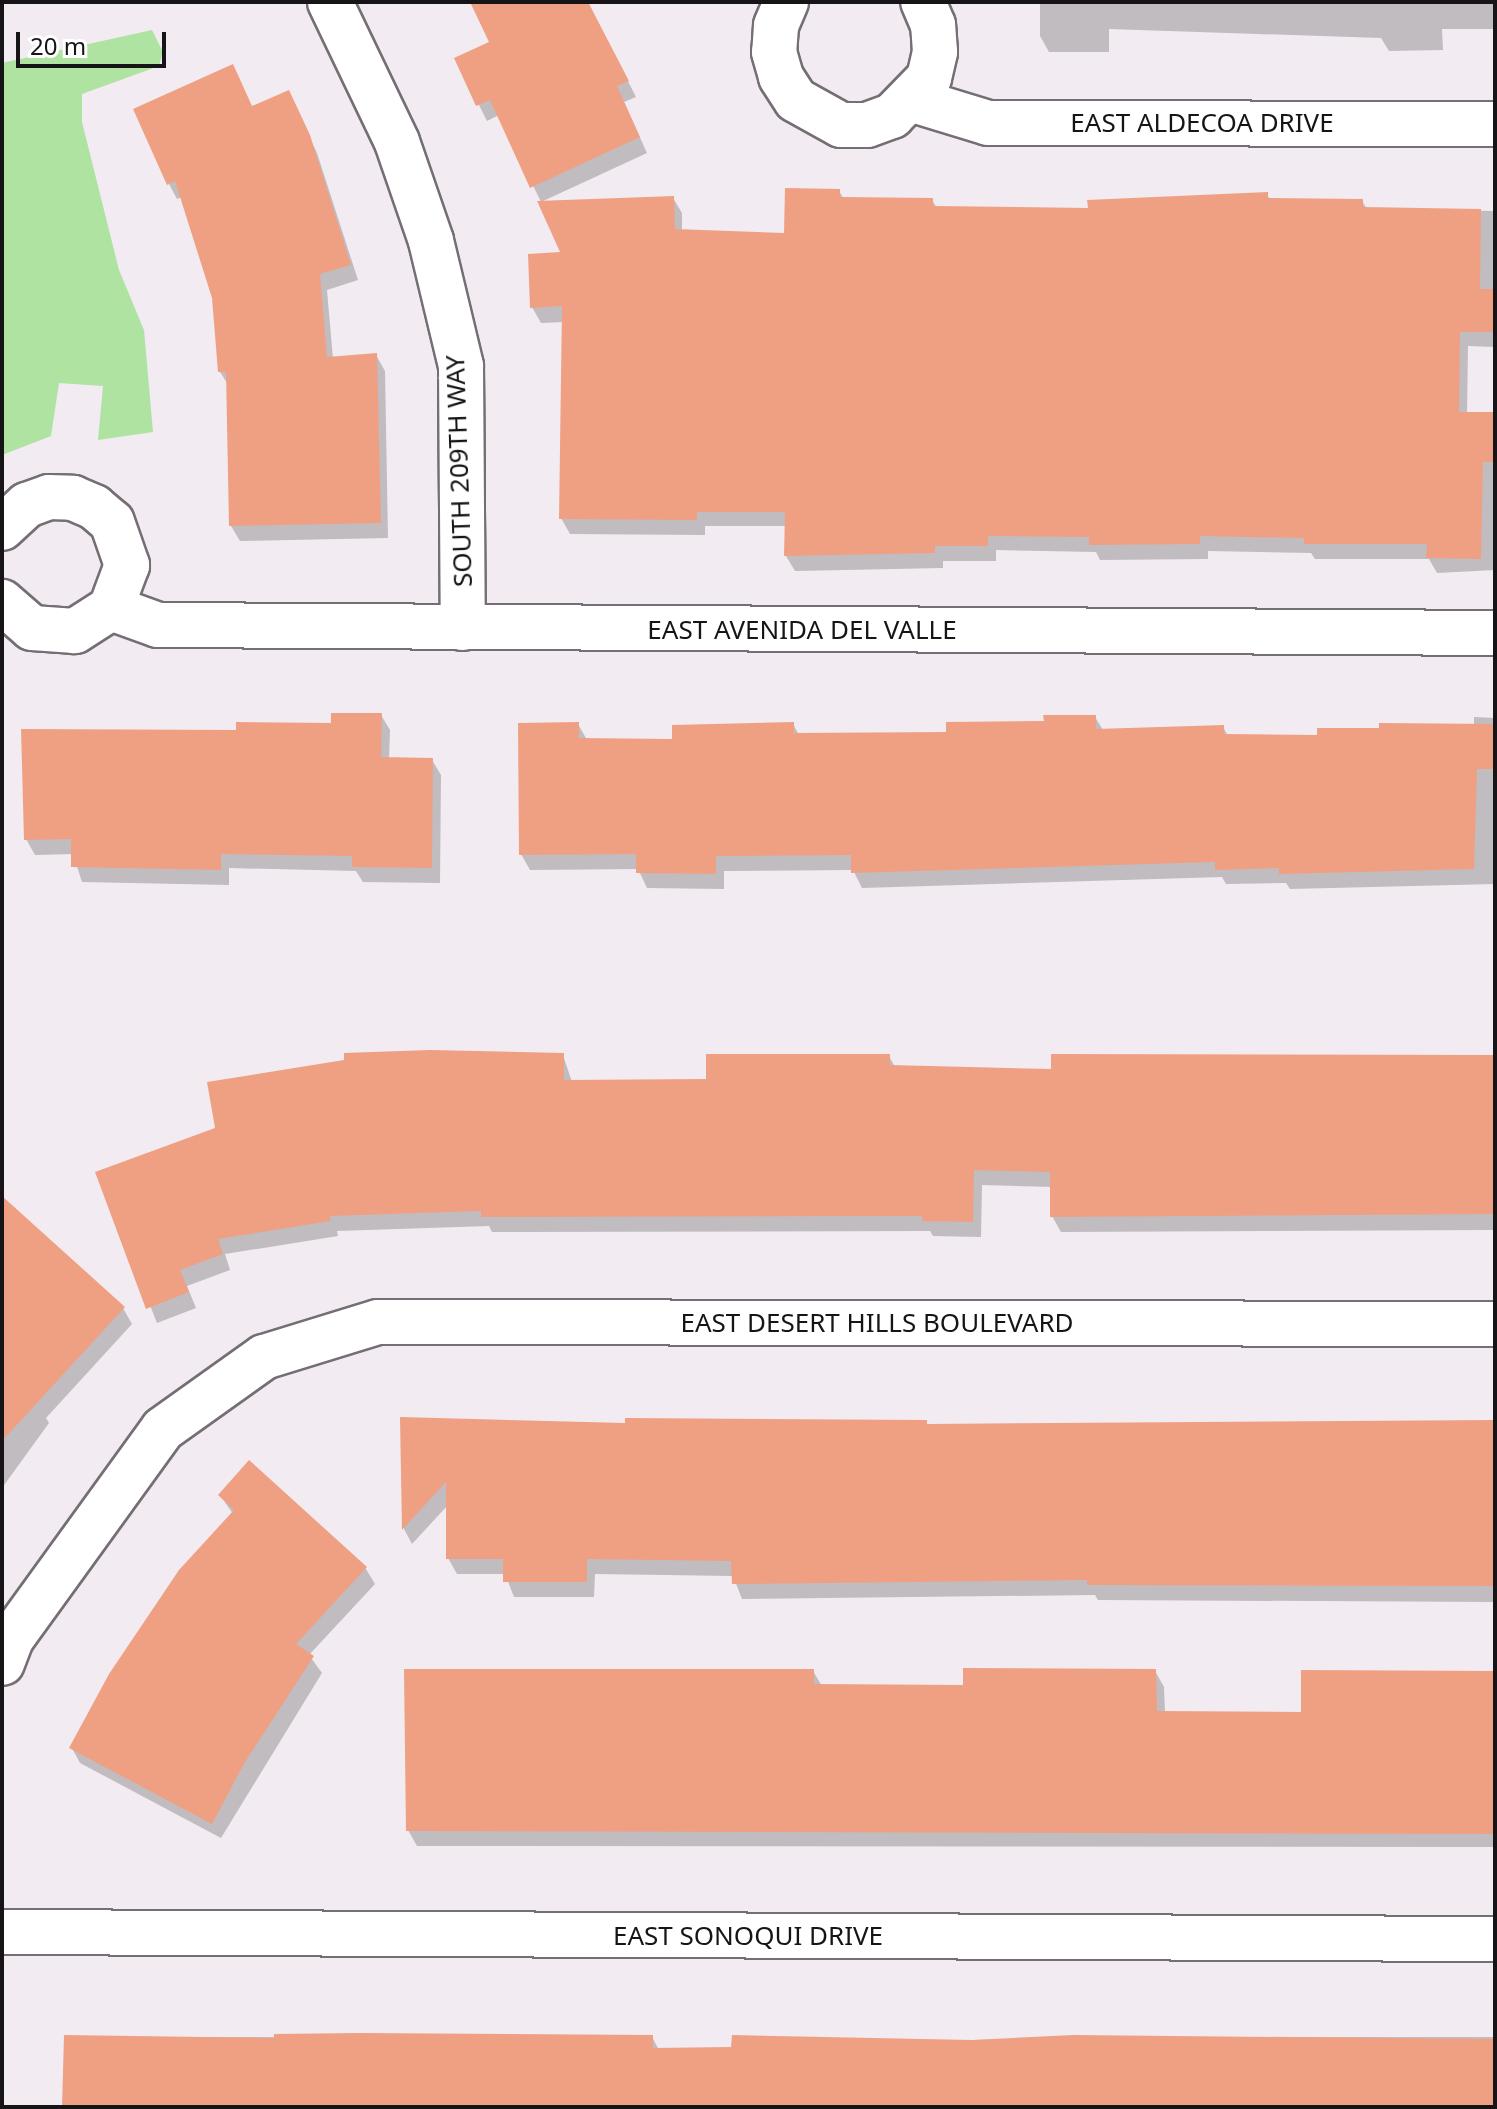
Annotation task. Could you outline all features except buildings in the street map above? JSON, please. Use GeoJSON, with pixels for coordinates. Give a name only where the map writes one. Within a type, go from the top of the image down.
{"type":"FeatureCollection","features":[{"type":"Feature","properties":{"kind":"street","name":"SOUTH 209TH WAY"},"geometry":{"type":"LineString","coordinates":[[330,2],[397,142],[431,241],[461,366],[463,628]]}},
{"type":"Feature","properties":{"kind":"street"},"geometry":{"type":"LineString","coordinates":[[786,2],[776,26],[774,52],[796,100],[841,125],[867,125],[892,116],[913,100],[929,78],[935,52],[933,25],[923,2]]}},
{"type":"Feature","properties":{"kind":"street","name":"EAST ALDECOA DRIVE"},"geometry":{"type":"LineString","coordinates":[[913,100],[988,123],[1495,124]]}},
{"type":"Feature","properties":{"kind":"street"},"geometry":{"type":"LineString","coordinates":[[2,528],[27,505],[49,497],[94,507],[123,542],[127,565],[123,588],[111,608],[95,623],[53,632],[32,628],[2,602]]}},
{"type":"Feature","properties":{"kind":"street","name":"EAST AVENIDA DEL VALLE"},"geometry":{"type":"LineString","coordinates":[[111,608],[158,625],[1495,633]]}},
{"type":"Feature","properties":{"kind":"street","name":"EAST DESERT HILLS BOULEVARD"},"geometry":{"type":"LineString","coordinates":[[2,1663],[11,1639],[163,1429],[264,1357],[378,1322],[1495,1324]]}},
{"type":"Feature","properties":{"kind":"street","name":"EAST SONOQUI DRIVE"},"geometry":{"type":"LineString","coordinates":[[2,1932],[1495,1939]]}},
{"type":"Feature","properties":{"kind":"green space"},"geometry":{"type":"Polygon","coordinates":[[[152,30],[163,52],[159,66],[82,94],[82,122],[119,270],[144,330],[153,432],[98,440],[103,386],[59,383],[51,436],[2,455],[2,63],[152,30]]]}}]}
